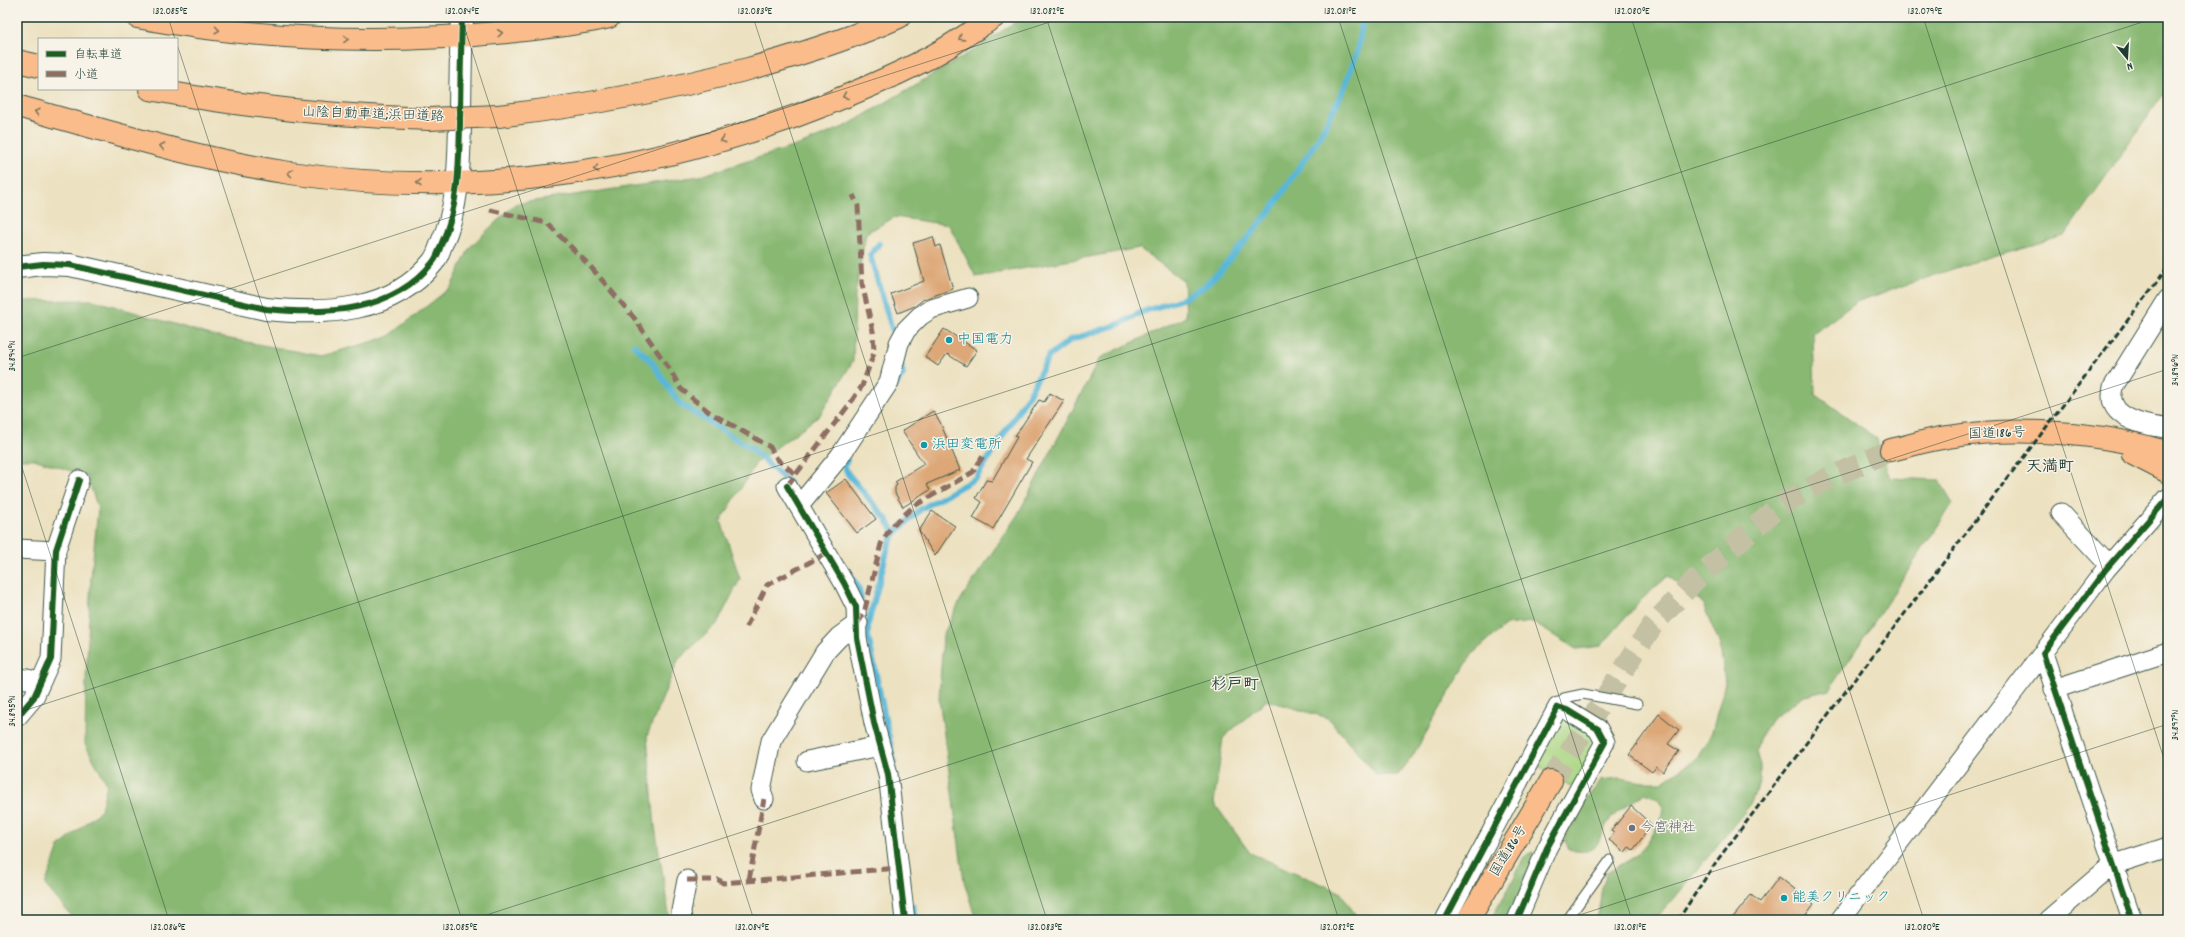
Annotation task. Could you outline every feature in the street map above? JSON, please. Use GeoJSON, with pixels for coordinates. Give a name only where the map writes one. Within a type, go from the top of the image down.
{"type":"FeatureCollection","features":[{"type":"Feature","properties":{"kind":"highway"},"geometry":{"type":"LineString","coordinates":[[137,17],[230,32],[348,40],[462,27],[527,30],[608,17]]}},
{"type":"Feature","properties":{"kind":"highway","name":"山陰自動車道;浜田道路"},"geometry":{"type":"LineString","coordinates":[[715,78],[828,36],[870,17]]}},
{"type":"Feature","properties":{"kind":"highway","name":"山陰自動車道;浜田道路"},"geometry":{"type":"LineString","coordinates":[[155,90],[204,99],[282,110],[358,117],[429,119],[498,116],[612,101],[715,78],[792,57],[843,40],[899,17]]}},
{"type":"Feature","properties":{"kind":"highway"},"geometry":{"type":"LineString","coordinates":[[17,106],[145,142],[222,160],[290,173],[362,181],[458,184],[517,180],[578,173],[653,158],[724,140],[795,116],[864,89],[933,55],[994,17]]}},
{"type":"Feature","properties":{"kind":"highway"},"geometry":{"type":"LineString","coordinates":[[17,61],[38,66]]}},
{"type":"Feature","properties":{"kind":"highway","name":"国道186号"},"geometry":{"type":"LineString","coordinates":[[1891,450],[1947,437],[1995,432],[2054,433],[2144,445],[2168,453]]}},
{"type":"Feature","properties":{"kind":"highway","name":"国道186号"},"geometry":{"type":"LineString","coordinates":[[2103,439],[2168,472]]}},
{"type":"Feature","properties":{"kind":"highway","name":"国道186号"},"geometry":{"type":"LineString","coordinates":[[1468,920],[1550,781]]}},
{"type":"Feature","properties":{"kind":"street"},"geometry":{"type":"LineString","coordinates":[[17,266],[43,264],[70,265],[266,309],[297,312],[336,311],[384,299],[410,284],[434,261],[448,230],[458,184],[462,27]]}},
{"type":"Feature","properties":{"kind":"street"},"geometry":{"type":"LineString","coordinates":[[799,506],[840,456],[889,382],[899,344],[906,330],[920,316],[931,309],[968,298]]}},
{"type":"Feature","properties":{"kind":"street"},"geometry":{"type":"LineString","coordinates":[[2168,299],[2113,387],[2112,396],[2116,408],[2125,416],[2168,428]]}},
{"type":"Feature","properties":{"kind":"street"},"geometry":{"type":"LineString","coordinates":[[17,717],[34,698],[51,659],[56,552],[79,480]]}},
{"type":"Feature","properties":{"kind":"street"},"geometry":{"type":"LineString","coordinates":[[787,486],[844,583],[856,607],[858,623],[857,638],[880,746],[888,774],[905,920]]}},
{"type":"Feature","properties":{"kind":"street"},"geometry":{"type":"LineString","coordinates":[[1840,920],[2109,565],[2168,498]]}},
{"type":"Feature","properties":{"kind":"street"},"geometry":{"type":"LineString","coordinates":[[2061,513],[2109,565]]}},
{"type":"Feature","properties":{"kind":"street"},"geometry":{"type":"LineString","coordinates":[[17,549],[56,552]]}},
{"type":"Feature","properties":{"kind":"street"},"geometry":{"type":"LineString","coordinates":[[764,799],[761,790],[771,741],[825,652],[839,637],[858,623]]}},
{"type":"Feature","properties":{"kind":"street"},"geometry":{"type":"LineString","coordinates":[[2054,689],[2168,652]]}},
{"type":"Feature","properties":{"kind":"street"},"geometry":{"type":"LineString","coordinates":[[2043,653],[2112,865],[2132,920]]}},
{"type":"Feature","properties":{"kind":"street"},"geometry":{"type":"LineString","coordinates":[[17,678],[28,679],[40,683]]}},
{"type":"Feature","properties":{"kind":"street"},"geometry":{"type":"LineString","coordinates":[[1445,920],[1558,707],[1567,710],[1598,729],[1605,742],[1547,848],[1517,920]]}},
{"type":"Feature","properties":{"kind":"street"},"geometry":{"type":"LineString","coordinates":[[807,761],[880,746]]}},
{"type":"Feature","properties":{"kind":"street"},"geometry":{"type":"LineString","coordinates":[[2048,920],[2112,865],[2168,847]]}},
{"type":"Feature","properties":{"kind":"street"},"geometry":{"type":"LineString","coordinates":[[682,920],[681,911],[688,880]]}},
{"type":"Feature","properties":{"kind":"lane"},"geometry":{"type":"LineString","coordinates":[[1558,707],[1564,698],[1583,694],[1637,704]]}},
{"type":"Feature","properties":{"kind":"lane"},"geometry":{"type":"LineString","coordinates":[[1567,920],[1610,860]]}},
{"type":"Feature","properties":{"kind":"green space"},"geometry":{"type":"Polygon","coordinates":[[[1023,17],[2168,17],[2168,88],[2064,236],[1979,260],[1856,302],[1813,334],[1815,394],[1875,437],[1890,478],[1939,480],[1953,503],[1829,690],[1801,697],[1772,719],[1759,739],[1756,752],[1760,765],[1760,780],[1750,805],[1673,900],[1654,920],[1594,920],[1598,915],[1602,888],[1607,873],[1631,859],[1643,849],[1655,831],[1664,810],[1658,798],[1645,793],[1622,809],[1605,827],[1597,845],[1588,851],[1569,850],[1564,837],[1573,817],[1601,780],[1619,778],[1643,782],[1662,782],[1696,759],[1712,732],[1725,683],[1720,645],[1702,602],[1668,576],[1642,599],[1601,646],[1576,649],[1532,622],[1506,625],[1472,654],[1412,757],[1398,775],[1377,775],[1328,718],[1266,700],[1223,738],[1214,803],[1250,853],[1340,892],[1359,920],[976,920],[964,881],[939,698],[943,635],[961,599],[1018,514],[1100,358],[1186,317],[1184,281],[1139,248],[976,277],[949,225],[895,217],[866,233],[855,294],[853,361],[820,415],[756,463],[721,521],[740,579],[717,624],[678,660],[647,736],[655,827],[670,920],[75,920],[45,885],[59,847],[101,810],[107,784],[85,744],[86,680],[91,577],[98,509],[87,476],[34,459],[17,459],[17,301],[93,300],[214,336],[321,356],[388,337],[451,287],[470,247],[515,204],[700,176],[802,144],[846,126],[969,53],[1023,17]]]}},
{"type":"Feature","properties":{"kind":"green space"},"geometry":{"type":"Polygon","coordinates":[[[1568,716],[1597,735],[1600,744],[1572,787],[1534,763],[1559,719],[1568,716]]]}},
{"type":"Feature","properties":{"kind":"green space"},"geometry":{"type":"Polygon","coordinates":[[[1533,852],[1535,856],[1509,920],[1490,920],[1509,888],[1524,857],[1533,852]]]}},
{"type":"Feature","properties":{"kind":"building"},"geometry":{"type":"Polygon","coordinates":[[[933,237],[936,247],[940,245],[953,289],[924,299],[915,306],[898,313],[891,294],[924,281],[913,243],[933,237]]]}},
{"type":"Feature","properties":{"kind":"building","name":"中国電力"},"geometry":{"type":"Polygon","coordinates":[[[944,329],[977,350],[966,366],[947,354],[938,366],[925,357],[944,329]]]}},
{"type":"Feature","properties":{"kind":"building"},"geometry":{"type":"Polygon","coordinates":[[[1050,393],[1064,401],[1026,459],[1032,462],[993,529],[973,518],[982,502],[976,498],[986,480],[992,481],[1017,437],[1015,436],[1039,400],[1044,402],[1050,393]]]}},
{"type":"Feature","properties":{"kind":"building"},"geometry":{"type":"Polygon","coordinates":[[[933,411],[940,422],[960,470],[927,484],[930,490],[903,507],[895,493],[895,487],[897,485],[895,482],[924,464],[902,431],[933,411]]]}},
{"type":"Feature","properties":{"kind":"building"},"geometry":{"type":"Polygon","coordinates":[[[846,479],[876,519],[857,533],[826,493],[846,479]]]}},
{"type":"Feature","properties":{"kind":"building"},"geometry":{"type":"Polygon","coordinates":[[[932,511],[955,526],[935,556],[919,531],[932,511]]]}},
{"type":"Feature","properties":{"kind":"building"},"geometry":{"type":"Polygon","coordinates":[[[1659,714],[1679,730],[1668,744],[1679,751],[1663,772],[1656,767],[1652,772],[1629,755],[1659,714]]]}},
{"type":"Feature","properties":{"kind":"building","name":"今宮神社"},"geometry":{"type":"Polygon","coordinates":[[[1631,806],[1652,825],[1633,850],[1629,847],[1625,852],[1609,840],[1614,833],[1611,831],[1631,806]]]}},
{"type":"Feature","properties":{"kind":"building","name":"能美クリニック"},"geometry":{"type":"Polygon","coordinates":[[[1779,877],[1814,904],[1802,920],[1731,920],[1751,895],[1760,902],[1779,877]]]}},
{"type":"Feature","properties":{"kind":"waterway"},"geometry":{"type":"LineString","coordinates":[[894,762],[868,636],[868,624],[889,544],[895,533],[921,509],[976,478],[1028,396],[1049,356],[1070,340],[1119,324],[1142,312],[1182,299],[1202,288],[1220,271],[1272,209],[1318,139],[1343,91],[1358,50],[1363,17]]}},
{"type":"Feature","properties":{"kind":"waterway"},"geometry":{"type":"LineString","coordinates":[[879,244],[870,255],[895,339]]}},
{"type":"Feature","properties":{"kind":"waterway"},"geometry":{"type":"LineString","coordinates":[[634,345],[651,361],[680,404],[751,448],[789,483]]}},
{"type":"Feature","properties":{"kind":"waterway"},"geometry":{"type":"LineString","coordinates":[[895,386],[903,374],[900,361]]}},
{"type":"Feature","properties":{"kind":"waterway"},"geometry":{"type":"LineString","coordinates":[[847,460],[844,465],[848,474],[887,520],[895,533]]}},
{"type":"Feature","properties":{"kind":"waterway"},"geometry":{"type":"LineString","coordinates":[[846,568],[858,587],[861,599]]}},
{"type":"Feature","properties":{"kind":"waterway"},"geometry":{"type":"LineString","coordinates":[[913,906],[915,920]]}},
{"type":"Feature","properties":{"kind":"tunnel"},"geometry":{"type":"LineString","coordinates":[[1551,781],[1652,626],[1694,581],[1780,505],[1827,479],[1891,450]]}},
{"type":"Feature","properties":{"kind":"railway"},"geometry":{"type":"LineString","coordinates":[[1678,920],[1716,862],[2168,267]]}},
{"type":"Feature","properties":{"kind":"marked path"},"geometry":{"type":"LineString","coordinates":[[787,486],[862,386],[874,353],[873,331],[862,284],[858,206],[853,195]]}},
{"type":"Feature","properties":{"kind":"marked path"},"geometry":{"type":"LineString","coordinates":[[490,210],[547,223],[590,266],[635,319],[670,370],[681,389],[709,412],[770,447],[777,459],[795,474]]}},
{"type":"Feature","properties":{"kind":"marked path"},"geometry":{"type":"LineString","coordinates":[[858,623],[864,613],[881,544],[891,527],[914,506],[973,472],[983,456]]}},
{"type":"Feature","properties":{"kind":"marked path"},"geometry":{"type":"LineString","coordinates":[[746,627],[767,585],[827,553]]}},
{"type":"Feature","properties":{"kind":"marked path"},"geometry":{"type":"LineString","coordinates":[[749,880],[764,799]]}},
{"type":"Feature","properties":{"kind":"marked path"},"geometry":{"type":"LineString","coordinates":[[687,880],[719,880],[723,883],[899,868]]}},
{"type":"Feature","properties":{"kind":"cycle path"},"geometry":{"type":"LineString","coordinates":[[17,267],[43,264],[70,265],[266,309],[288,311],[334,310],[357,307],[378,301],[398,292],[417,279],[438,254],[447,231],[455,201],[459,154],[462,17]]}},
{"type":"Feature","properties":{"kind":"cycle path"},"geometry":{"type":"LineString","coordinates":[[17,717],[34,697],[51,659],[56,550],[79,480]]}},
{"type":"Feature","properties":{"kind":"cycle path"},"geometry":{"type":"LineString","coordinates":[[787,486],[844,583],[856,607],[857,638],[874,723],[888,774],[905,920]]}},
{"type":"Feature","properties":{"kind":"cycle path"},"geometry":{"type":"LineString","coordinates":[[2132,920],[2043,653],[2106,569],[2168,498]]}},
{"type":"Feature","properties":{"kind":"cycle path"},"geometry":{"type":"LineString","coordinates":[[1445,920],[1558,707],[1567,710],[1598,729],[1605,742],[1547,848],[1517,920]]}},
{"type":"Feature","properties":{"kind":"place","name":"中国電力"},"geometry":{"type":"Point","coordinates":[949,340]}},
{"type":"Feature","properties":{"kind":"place","name":"浜田変電所"},"geometry":{"type":"Point","coordinates":[924,445]}},
{"type":"Feature","properties":{"kind":"place","name":"今宮神社"},"geometry":{"type":"Point","coordinates":[1632,828]}},
{"type":"Feature","properties":{"kind":"place","name":"能美クリニック"},"geometry":{"type":"Point","coordinates":[1784,898]}},
{"type":"Feature","properties":{"kind":"district","name":"天満町"},"geometry":{"type":"Point","coordinates":[2050,467]}},
{"type":"Feature","properties":{"kind":"district","name":"杉戸町"},"geometry":{"type":"Point","coordinates":[1235,685]}}]}
